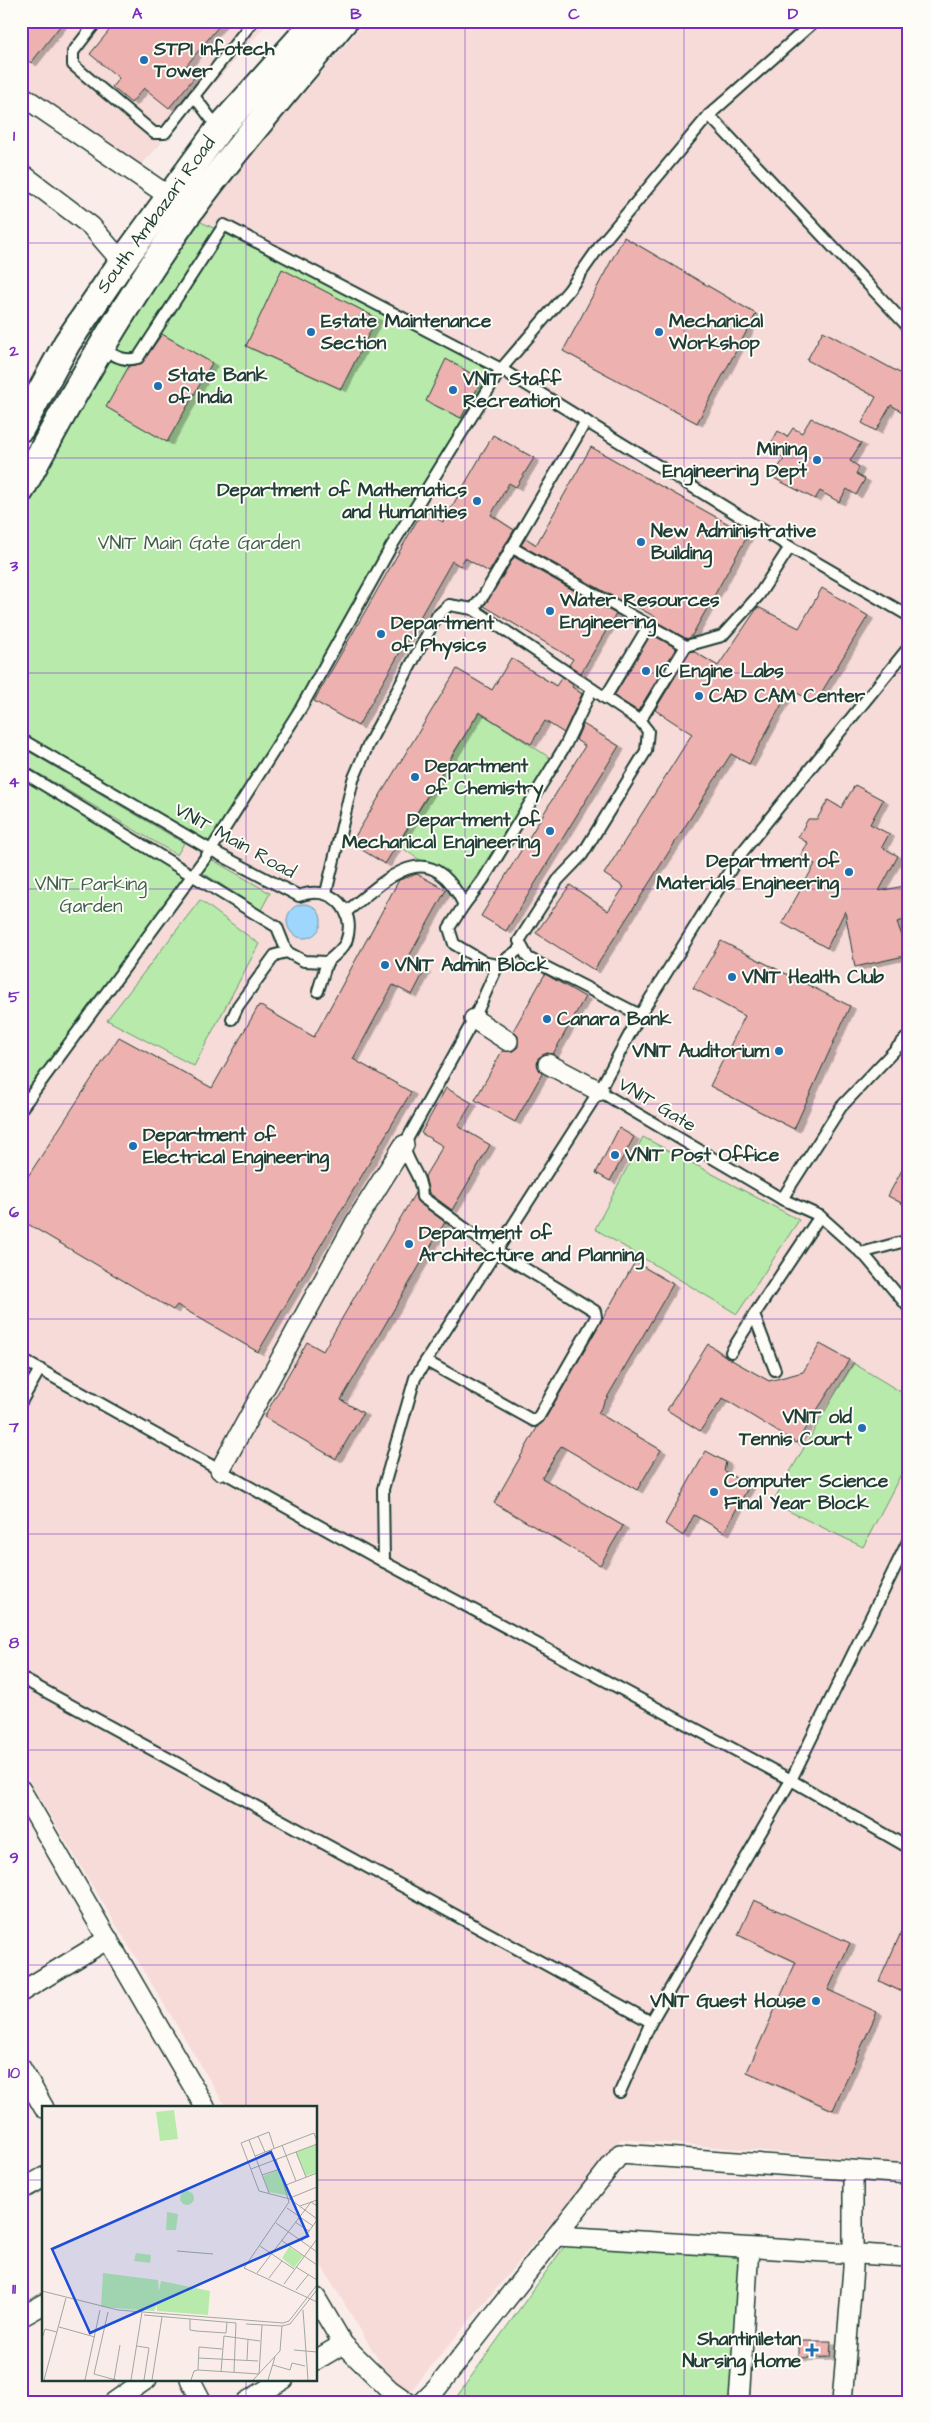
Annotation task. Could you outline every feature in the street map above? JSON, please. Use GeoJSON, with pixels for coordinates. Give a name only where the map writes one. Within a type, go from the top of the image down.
{"type":"FeatureCollection","features":[{"type":"Feature","properties":{"kind":"main road","name":"South Ambazari Road"},"geometry":{"type":"LineString","coordinates":[[21,428],[67,343],[122,262],[219,129],[316,21]]}},
{"type":"Feature","properties":{"kind":"main road"},"geometry":{"type":"LineString","coordinates":[[21,490],[100,347],[188,215],[344,21]]}},
{"type":"Feature","properties":{"kind":"street"},"geometry":{"type":"LineString","coordinates":[[21,95],[170,197]]}},
{"type":"Feature","properties":{"kind":"street"},"geometry":{"type":"LineString","coordinates":[[21,173],[30,188],[90,226],[122,262]]}},
{"type":"Feature","properties":{"kind":"street"},"geometry":{"type":"LineString","coordinates":[[474,1019],[508,1041]]}},
{"type":"Feature","properties":{"kind":"street"},"geometry":{"type":"LineString","coordinates":[[548,1064],[599,1091]]}},
{"type":"Feature","properties":{"kind":"street"},"geometry":{"type":"LineString","coordinates":[[220,1470],[355,1223],[404,1145]]}},
{"type":"Feature","properties":{"kind":"street"},"geometry":{"type":"LineString","coordinates":[[21,1790],[204,2106]]}},
{"type":"Feature","properties":{"kind":"street"},"geometry":{"type":"LineString","coordinates":[[21,1992],[108,1939]]}},
{"type":"Feature","properties":{"kind":"street"},"geometry":{"type":"LineString","coordinates":[[21,2068],[43,2106]]}},
{"type":"Feature","properties":{"kind":"street"},"geometry":{"type":"LineString","coordinates":[[423,2402],[443,2380],[558,2236],[620,2154],[909,2174]]}},
{"type":"Feature","properties":{"kind":"street"},"geometry":{"type":"LineString","coordinates":[[842,2402],[853,2254],[853,2171]]}},
{"type":"Feature","properties":{"kind":"street"},"geometry":{"type":"LineString","coordinates":[[21,2190],[42,2178]]}},
{"type":"Feature","properties":{"kind":"street"},"geometry":{"type":"LineString","coordinates":[[558,2236],[909,2257]]}},
{"type":"Feature","properties":{"kind":"street"},"geometry":{"type":"LineString","coordinates":[[739,2402],[750,2248]]}},
{"type":"Feature","properties":{"kind":"street"},"geometry":{"type":"LineString","coordinates":[[318,2301],[343,2344],[390,2390],[407,2402]]}},
{"type":"Feature","properties":{"kind":"street"},"geometry":{"type":"LineString","coordinates":[[21,2317],[42,2305]]}},
{"type":"Feature","properties":{"kind":"street"},"geometry":{"type":"LineString","coordinates":[[318,2359],[343,2344]]}},
{"type":"Feature","properties":{"kind":"street"},"geometry":{"type":"LineString","coordinates":[[114,2402],[146,2380]]}},
{"type":"Feature","properties":{"kind":"street"},"geometry":{"type":"LineString","coordinates":[[191,2380],[202,2402]]}},
{"type":"Feature","properties":{"kind":"street"},"geometry":{"type":"LineString","coordinates":[[246,2402],[282,2380]]}},
{"type":"Feature","properties":{"kind":"lane"},"geometry":{"type":"LineString","coordinates":[[97,21],[73,52],[73,64],[154,133],[165,132],[253,21]]}},
{"type":"Feature","properties":{"kind":"lane"},"geometry":{"type":"LineString","coordinates":[[21,1109],[211,850],[301,708],[391,547],[501,368],[569,290],[602,243],[708,115],[815,21]]}},
{"type":"Feature","properties":{"kind":"lane"},"geometry":{"type":"LineString","coordinates":[[194,96],[219,129]]}},
{"type":"Feature","properties":{"kind":"lane"},"geometry":{"type":"LineString","coordinates":[[708,115],[909,328]]}},
{"type":"Feature","properties":{"kind":"lane"},"geometry":{"type":"LineString","coordinates":[[100,347],[121,359],[138,358],[224,225],[501,368],[790,547],[909,616]]}},
{"type":"Feature","properties":{"kind":"lane"},"geometry":{"type":"LineString","coordinates":[[473,609],[484,595],[586,422]]}},
{"type":"Feature","properties":{"kind":"lane"},"geometry":{"type":"LineString","coordinates":[[640,721],[686,646],[722,636],[758,595],[790,547]]}},
{"type":"Feature","properties":{"kind":"lane"},"geometry":{"type":"LineString","coordinates":[[511,548],[686,646]]}},
{"type":"Feature","properties":{"kind":"lane"},"geometry":{"type":"LineString","coordinates":[[318,991],[327,962],[346,942],[348,917],[346,912],[343,905],[326,893],[353,780],[368,744],[437,616],[449,605],[473,609],[640,721],[648,732],[646,751],[582,855],[558,880],[519,941],[521,948],[528,958],[640,1015]]}},
{"type":"Feature","properties":{"kind":"lane"},"geometry":{"type":"LineString","coordinates":[[605,698],[649,625]]}},
{"type":"Feature","properties":{"kind":"lane"},"geometry":{"type":"LineString","coordinates":[[384,1562],[383,1489],[415,1378],[599,1091],[640,1015],[739,856],[909,647]]}},
{"type":"Feature","properties":{"kind":"lane"},"geometry":{"type":"LineString","coordinates":[[498,966],[486,963],[454,944],[449,928],[483,880],[564,746],[592,689]]}},
{"type":"Feature","properties":{"kind":"lane","name":"VNIT Main Road"},"geometry":{"type":"LineString","coordinates":[[21,739],[211,850],[299,896],[308,892],[326,893]]}},
{"type":"Feature","properties":{"kind":"lane"},"geometry":{"type":"LineString","coordinates":[[21,771],[194,874],[277,927],[287,952],[304,961],[327,962]]}},
{"type":"Feature","properties":{"kind":"lane"},"geometry":{"type":"LineString","coordinates":[[346,912],[389,877],[406,868],[431,868],[452,882],[464,905]]}},
{"type":"Feature","properties":{"kind":"lane"},"geometry":{"type":"LineString","coordinates":[[426,1361],[534,1421],[538,1418],[596,1317],[595,1311],[496,1251],[422,1197],[422,1184],[406,1154],[404,1145],[474,1019],[498,966],[521,948]]}},
{"type":"Feature","properties":{"kind":"lane"},"geometry":{"type":"LineString","coordinates":[[232,1019],[238,1006],[275,955],[287,952]]}},
{"type":"Feature","properties":{"kind":"lane"},"geometry":{"type":"LineString","coordinates":[[782,1200],[841,1107],[909,1035]]}},
{"type":"Feature","properties":{"kind":"lane","name":"VNIT Gate"},"geometry":{"type":"LineString","coordinates":[[599,1091],[782,1200],[820,1216],[862,1253],[909,1308]]}},
{"type":"Feature","properties":{"kind":"lane"},"geometry":{"type":"LineString","coordinates":[[731,1352],[820,1216]]}},
{"type":"Feature","properties":{"kind":"lane"},"geometry":{"type":"LineString","coordinates":[[862,1253],[909,1240]]}},
{"type":"Feature","properties":{"kind":"lane"},"geometry":{"type":"LineString","coordinates":[[754,1315],[775,1370]]}},
{"type":"Feature","properties":{"kind":"lane"},"geometry":{"type":"LineString","coordinates":[[21,1359],[384,1562],[791,1780],[909,1848]]}},
{"type":"Feature","properties":{"kind":"lane"},"geometry":{"type":"LineString","coordinates":[[21,1402],[40,1369]]}},
{"type":"Feature","properties":{"kind":"lane"},"geometry":{"type":"LineString","coordinates":[[620,2092],[651,2022],[791,1780],[909,1540]]}},
{"type":"Feature","properties":{"kind":"lane"},"geometry":{"type":"LineString","coordinates":[[21,1678],[651,2022]]}},
{"type":"Feature","properties":{"kind":"shaded area"},"geometry":{"type":"Polygon","coordinates":[[[21,21],[270,21],[130,178],[21,90],[21,21]]]}},
{"type":"Feature","properties":{"kind":"shaded area"},"geometry":{"type":"Polygon","coordinates":[[[366,21],[909,21],[909,2163],[621,2139],[403,2400],[318,2260],[318,2106],[225,2106],[21,1767],[21,520],[195,219],[366,21]]]}},
{"type":"Feature","properties":{"kind":"green space","name":"VNIT Main Gate Garden"},"geometry":{"type":"Polygon","coordinates":[[[195,219],[501,369],[344,633],[211,850],[21,739],[21,520],[46,465],[195,219]]]}},
{"type":"Feature","properties":{"kind":"green space"},"geometry":{"type":"Polygon","coordinates":[[[479,712],[552,759],[466,892],[398,845],[479,712]]]}},
{"type":"Feature","properties":{"kind":"green space"},"geometry":{"type":"Polygon","coordinates":[[[21,747],[184,843],[177,855],[21,763],[21,747]]]}},
{"type":"Feature","properties":{"kind":"green space","name":"VNIT Parking Garden"},"geometry":{"type":"Polygon","coordinates":[[[21,771],[194,874],[21,1109],[21,771]]]}},
{"type":"Feature","properties":{"kind":"green space"},"geometry":{"type":"Polygon","coordinates":[[[211,859],[270,893],[261,910],[200,871],[211,859]]]}},
{"type":"Feature","properties":{"kind":"green space"},"geometry":{"type":"Polygon","coordinates":[[[200,900],[259,944],[194,1066],[107,1020],[200,900]]]}},
{"type":"Feature","properties":{"kind":"green space"},"geometry":{"type":"Polygon","coordinates":[[[643,1137],[799,1220],[737,1314],[595,1229],[643,1137]]]}},
{"type":"Feature","properties":{"kind":"green space","name":"VNIT old Tennis Court"},"geometry":{"type":"Polygon","coordinates":[[[853,1363],[909,1397],[909,1459],[863,1547],[772,1503],[853,1363]]]}},
{"type":"Feature","properties":{"kind":"green space"},"geometry":{"type":"Polygon","coordinates":[[[566,2244],[742,2255],[732,2402],[453,2402],[566,2244]]]}},
{"type":"Feature","properties":{"kind":"water"},"geometry":{"type":"Polygon","coordinates":[[[304,904],[311,905],[316,909],[320,914],[320,928],[316,933],[311,937],[304,938],[297,937],[292,933],[288,928],[287,921],[288,914],[292,909],[297,905],[304,904]]]}},
{"type":"Feature","properties":{"kind":"building"},"geometry":{"type":"Polygon","coordinates":[[[21,21],[64,21],[31,63],[21,55],[21,21]]]}},
{"type":"Feature","properties":{"kind":"building","name":"STPI Infotech Tower"},"geometry":{"type":"Polygon","coordinates":[[[117,21],[223,21],[186,66],[197,74],[169,108],[144,88],[131,103],[112,87],[119,78],[90,54],[117,21]]]}},
{"type":"Feature","properties":{"kind":"building","name":"Mechanical Workshop"},"geometry":{"type":"Polygon","coordinates":[[[624,237],[756,314],[697,423],[563,351],[624,237]]]}},
{"type":"Feature","properties":{"kind":"building","name":"Estate Maintenance Section"},"geometry":{"type":"Polygon","coordinates":[[[282,269],[377,318],[341,389],[246,346],[282,269]]]}},
{"type":"Feature","properties":{"kind":"building"},"geometry":{"type":"Polygon","coordinates":[[[823,331],[909,378],[909,416],[891,405],[876,431],[862,423],[876,397],[807,360],[823,331]]]}},
{"type":"Feature","properties":{"kind":"building","name":"State Bank of India"},"geometry":{"type":"Polygon","coordinates":[[[162,334],[212,363],[167,442],[106,407],[129,366],[142,363],[162,334]]]}},
{"type":"Feature","properties":{"kind":"building","name":"VNIT Staff Recreation"},"geometry":{"type":"Polygon","coordinates":[[[446,359],[482,380],[461,418],[426,401],[446,359]]]}},
{"type":"Feature","properties":{"kind":"building","name":"Mining Engineering Dept"},"geometry":{"type":"Polygon","coordinates":[[[811,418],[861,443],[850,461],[859,467],[856,474],[865,479],[856,495],[847,489],[839,502],[820,491],[815,499],[772,477],[784,459],[768,449],[778,431],[787,437],[793,428],[802,433],[811,418]]]}},
{"type":"Feature","properties":{"kind":"building"},"geometry":{"type":"Polygon","coordinates":[[[493,435],[534,458],[516,487],[509,483],[491,515],[514,530],[489,572],[465,558],[460,566],[452,561],[358,726],[314,701],[423,510],[443,522],[493,435]]]}},
{"type":"Feature","properties":{"kind":"building","name":"New Administrative Building"},"geometry":{"type":"Polygon","coordinates":[[[591,447],[748,535],[691,637],[687,639],[655,621],[657,618],[625,600],[623,602],[521,545],[526,538],[536,545],[591,447]]]}},
{"type":"Feature","properties":{"kind":"building","name":"Water Resources Engineering"},"geometry":{"type":"Polygon","coordinates":[[[514,557],[616,614],[581,673],[569,665],[573,659],[484,606],[514,557]]]}},
{"type":"Feature","properties":{"kind":"building"},"geometry":{"type":"Polygon","coordinates":[[[822,588],[868,616],[815,703],[790,689],[749,764],[731,754],[594,970],[536,933],[570,885],[608,911],[624,887],[604,874],[692,734],[655,710],[690,652],[693,651],[718,666],[758,607],[799,628],[822,588]]]}},
{"type":"Feature","properties":{"kind":"building","name":"IC Engine Labs"},"geometry":{"type":"Polygon","coordinates":[[[651,634],[676,648],[638,711],[614,696],[651,634]]]}},
{"type":"Feature","properties":{"kind":"building","name":"Department of Chemistry"},"geometry":{"type":"Polygon","coordinates":[[[511,658],[556,686],[562,677],[582,694],[564,733],[545,721],[531,744],[479,712],[385,864],[351,843],[457,669],[492,690],[511,658]]]}},
{"type":"Feature","properties":{"kind":"building"},"geometry":{"type":"Polygon","coordinates":[[[583,724],[619,746],[506,931],[481,916],[585,746],[576,740],[583,724]]]}},
{"type":"Feature","properties":{"kind":"building","name":"Department of Materials Engineering"},"geometry":{"type":"Polygon","coordinates":[[[855,785],[883,800],[870,824],[889,834],[882,847],[898,856],[879,891],[909,885],[909,919],[897,922],[909,955],[855,967],[845,911],[827,948],[782,923],[815,864],[800,856],[808,843],[798,837],[808,819],[817,819],[828,800],[841,808],[855,785]]]}},
{"type":"Feature","properties":{"kind":"building"},"geometry":{"type":"Polygon","coordinates":[[[417,874],[446,890],[407,960],[425,970],[412,995],[393,985],[353,1059],[411,1092],[258,1352],[177,1305],[173,1310],[21,1220],[21,1187],[119,1037],[212,1088],[259,1005],[314,1037],[399,880],[417,874]]]}},
{"type":"Feature","properties":{"kind":"building","name":"VNIT Auditorium"},"geometry":{"type":"Polygon","coordinates":[[[721,941],[850,1006],[794,1129],[710,1086],[745,1016],[693,988],[721,941]]]}},
{"type":"Feature","properties":{"kind":"building"},"geometry":{"type":"Polygon","coordinates":[[[545,974],[585,997],[553,1054],[547,1053],[538,1058],[537,1065],[542,1074],[515,1122],[475,1100],[502,1051],[513,1051],[518,1047],[518,1036],[513,1031],[545,974]]]}},
{"type":"Feature","properties":{"kind":"building"},"geometry":{"type":"Polygon","coordinates":[[[446,1088],[472,1103],[458,1126],[490,1145],[452,1210],[429,1193],[425,1176],[443,1146],[421,1133],[446,1088]]]}},
{"type":"Feature","properties":{"kind":"building","name":"VNIT Post Office"},"geometry":{"type":"Polygon","coordinates":[[[619,1128],[634,1137],[610,1181],[596,1173],[619,1128]]]}},
{"type":"Feature","properties":{"kind":"building"},"geometry":{"type":"Polygon","coordinates":[[[909,1157],[909,1207],[888,1196],[909,1157]]]}},
{"type":"Feature","properties":{"kind":"building","name":"Department of Architecture and Planning"},"geometry":{"type":"Polygon","coordinates":[[[415,1193],[418,1202],[445,1222],[341,1400],[363,1413],[336,1459],[264,1417],[307,1342],[323,1351],[415,1193]]]}},
{"type":"Feature","properties":{"kind":"building"},"geometry":{"type":"Polygon","coordinates":[[[635,1262],[673,1284],[598,1413],[661,1450],[637,1490],[561,1446],[542,1478],[623,1526],[600,1565],[494,1503],[538,1426],[544,1421],[635,1262]]]}},
{"type":"Feature","properties":{"kind":"building"},"geometry":{"type":"Polygon","coordinates":[[[708,1344],[728,1358],[769,1381],[803,1372],[820,1344],[849,1360],[796,1443],[723,1398],[700,1431],[667,1410],[708,1344]]]}},
{"type":"Feature","properties":{"kind":"building","name":"Computer Science Final Year Block"},"geometry":{"type":"Polygon","coordinates":[[[706,1451],[726,1462],[724,1471],[749,1486],[724,1532],[694,1515],[683,1536],[665,1524],[706,1451]]]}},
{"type":"Feature","properties":{"kind":"building","name":"VNIT Guest House"},"geometry":{"type":"Polygon","coordinates":[[[754,1900],[850,1943],[828,1990],[877,2012],[833,2110],[747,2072],[796,1962],[738,1935],[754,1900]]]}},
{"type":"Feature","properties":{"kind":"building"},"geometry":{"type":"Polygon","coordinates":[[[909,1915],[909,1995],[879,1981],[909,1915]]]}},
{"type":"Feature","properties":{"kind":"building"},"geometry":{"type":"Polygon","coordinates":[[[799,2341],[831,2341],[830,2357],[799,2358],[799,2341]]]}},
{"type":"Feature","properties":{"kind":"place","name":"STPI Infotech Tower"},"geometry":{"type":"Point","coordinates":[144,60]}},
{"type":"Feature","properties":{"kind":"place","name":"Estate Maintenance Section"},"geometry":{"type":"Point","coordinates":[311,332]}},
{"type":"Feature","properties":{"kind":"place","name":"Mechanical Workshop"},"geometry":{"type":"Point","coordinates":[659,332]}},
{"type":"Feature","properties":{"kind":"place","name":"State Bank of India"},"geometry":{"type":"Point","coordinates":[158,386]}},
{"type":"Feature","properties":{"kind":"place","name":"VNIT Staff Recreation"},"geometry":{"type":"Point","coordinates":[453,390]}},
{"type":"Feature","properties":{"kind":"place","name":"Mining Engineering Dept"},"geometry":{"type":"Point","coordinates":[817,460]}},
{"type":"Feature","properties":{"kind":"place","name":"Department of Mathematics and Humanities"},"geometry":{"type":"Point","coordinates":[477,501]}},
{"type":"Feature","properties":{"kind":"place","name":"New Administrative Building"},"geometry":{"type":"Point","coordinates":[641,542]}},
{"type":"Feature","properties":{"kind":"place","name":"Water Resources Engineering"},"geometry":{"type":"Point","coordinates":[550,611]}},
{"type":"Feature","properties":{"kind":"place","name":"Department of Physics"},"geometry":{"type":"Point","coordinates":[381,634]}},
{"type":"Feature","properties":{"kind":"place","name":"IC Engine Labs"},"geometry":{"type":"Point","coordinates":[646,671]}},
{"type":"Feature","properties":{"kind":"place","name":"CAD CAM Center"},"geometry":{"type":"Point","coordinates":[699,696]}},
{"type":"Feature","properties":{"kind":"place","name":"Department of Chemistry"},"geometry":{"type":"Point","coordinates":[415,777]}},
{"type":"Feature","properties":{"kind":"place","name":"Department of Mechanical Engineering"},"geometry":{"type":"Point","coordinates":[550,831]}},
{"type":"Feature","properties":{"kind":"place","name":"Department of Materials Engineering"},"geometry":{"type":"Point","coordinates":[849,872]}},
{"type":"Feature","properties":{"kind":"place","name":"VNIT Admin Block"},"geometry":{"type":"Point","coordinates":[385,965]}},
{"type":"Feature","properties":{"kind":"place","name":"VNIT Health Club"},"geometry":{"type":"Point","coordinates":[732,977]}},
{"type":"Feature","properties":{"kind":"place","name":"Canara Bank"},"geometry":{"type":"Point","coordinates":[547,1019]}},
{"type":"Feature","properties":{"kind":"place","name":"VNIT Auditorium"},"geometry":{"type":"Point","coordinates":[779,1051]}},
{"type":"Feature","properties":{"kind":"place","name":"Department of Electrical Engineering"},"geometry":{"type":"Point","coordinates":[133,1146]}},
{"type":"Feature","properties":{"kind":"place","name":"VNIT Post Office"},"geometry":{"type":"Point","coordinates":[615,1155]}},
{"type":"Feature","properties":{"kind":"place","name":"Department of Architecture and Planning"},"geometry":{"type":"Point","coordinates":[409,1244]}},
{"type":"Feature","properties":{"kind":"place","name":"VNIT old Tennis Court"},"geometry":{"type":"Point","coordinates":[862,1428]}},
{"type":"Feature","properties":{"kind":"place","name":"Computer Science Final Year Block"},"geometry":{"type":"Point","coordinates":[714,1492]}},
{"type":"Feature","properties":{"kind":"place","name":"VNIT Guest House"},"geometry":{"type":"Point","coordinates":[816,2001]}},
{"type":"Feature","properties":{"kind":"place","name":"Shantiniletan Nursing Home"},"geometry":{"type":"Point","coordinates":[812,2350]}}]}
